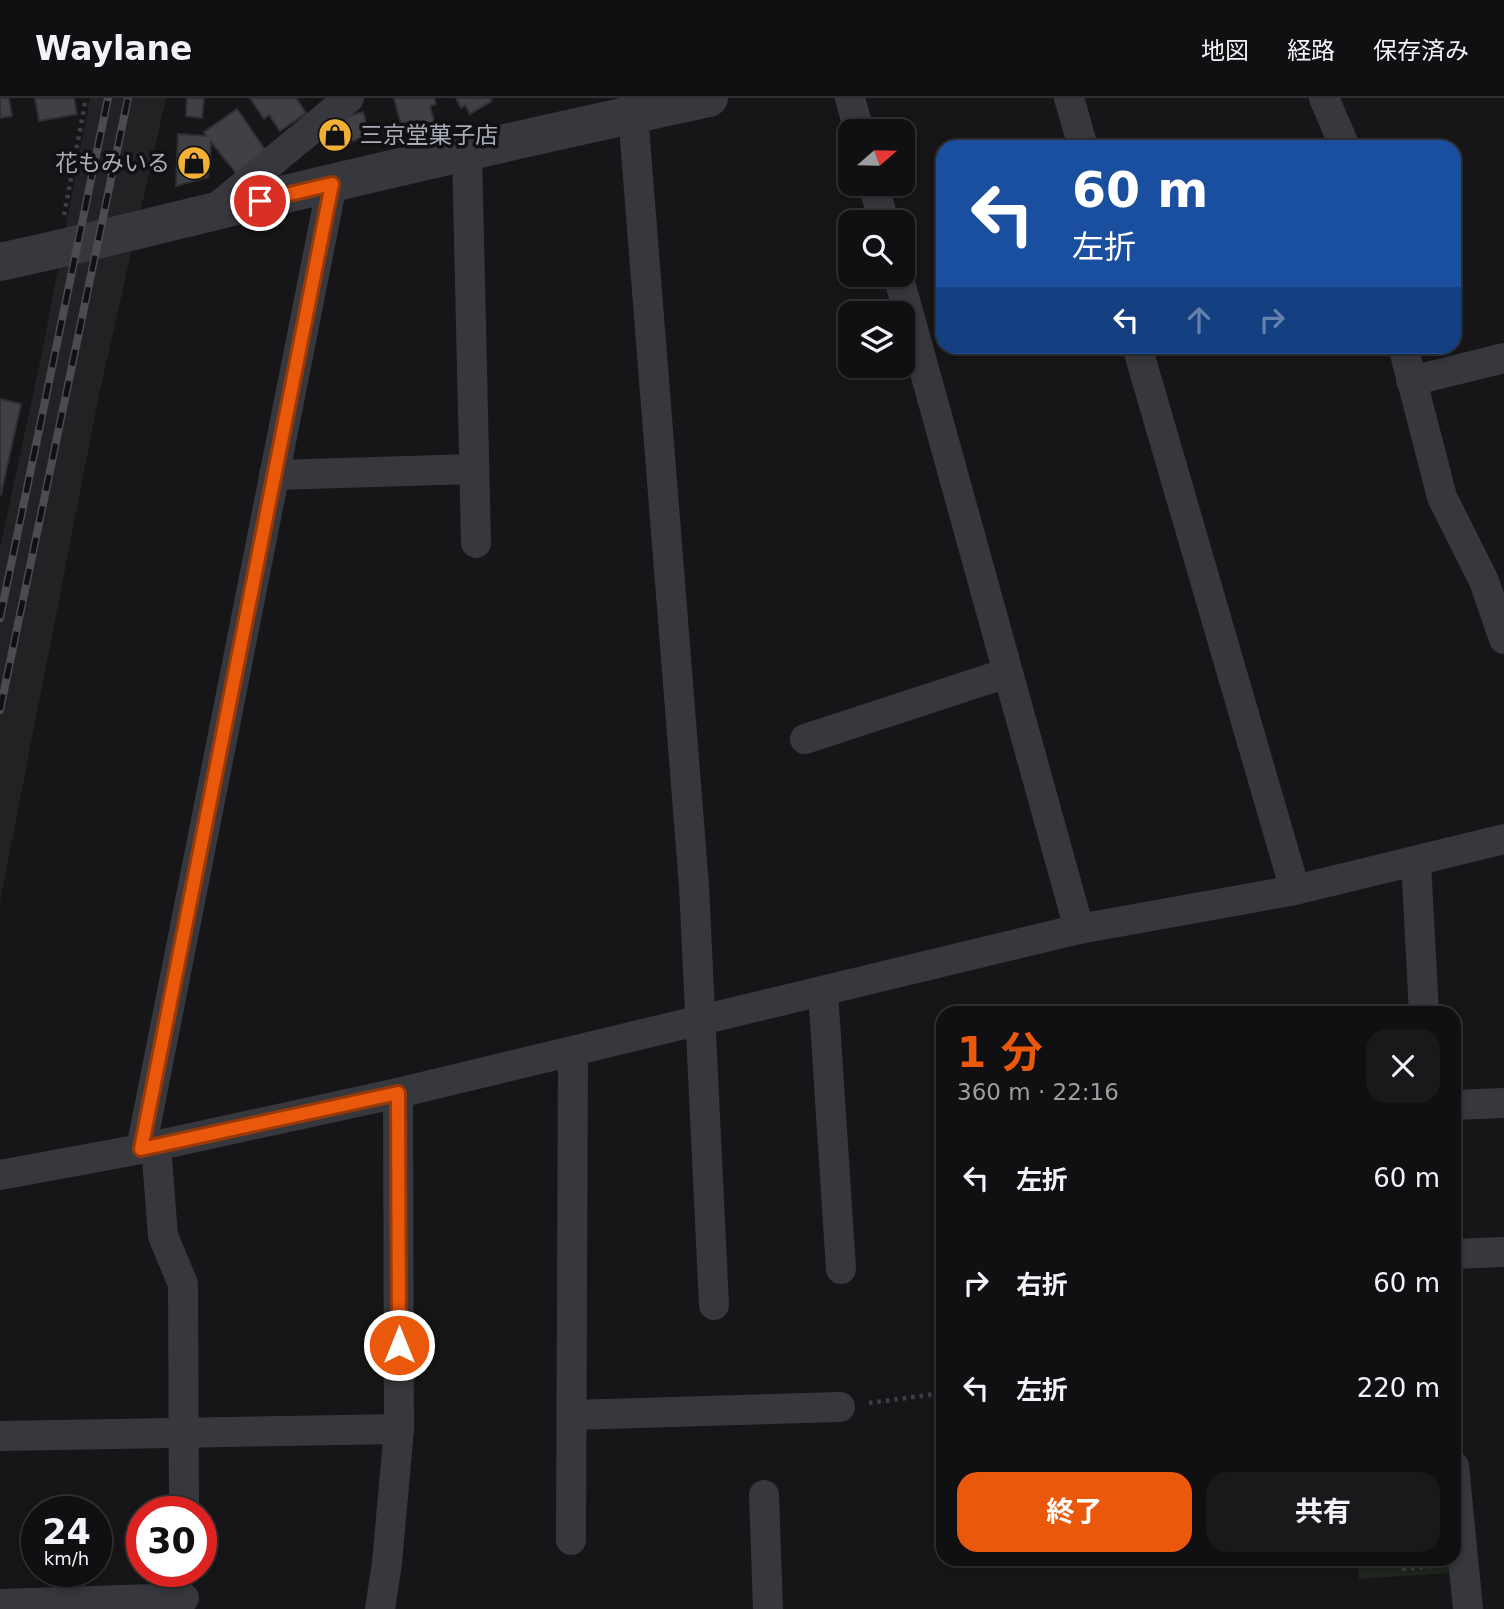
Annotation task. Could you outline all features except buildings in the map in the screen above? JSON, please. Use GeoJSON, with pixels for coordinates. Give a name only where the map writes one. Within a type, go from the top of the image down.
{"type":"FeatureCollection","features":[{"type":"Feature","properties":{"kind":"street"},"geometry":{"type":"LineString","coordinates":[[212,212],[349,98]]}},
{"type":"Feature","properties":{"kind":"street"},"geometry":{"type":"LineString","coordinates":[[0,262],[709,98]]}},
{"type":"Feature","properties":{"kind":"street"},"geometry":{"type":"LineString","coordinates":[[850,98],[856,119]]}},
{"type":"Feature","properties":{"kind":"street"},"geometry":{"type":"LineString","coordinates":[[1069,98],[1081,140]]}},
{"type":"Feature","properties":{"kind":"street"},"geometry":{"type":"LineString","coordinates":[[1324,98],[1342,140]]}},
{"type":"Feature","properties":{"kind":"street"},"geometry":{"type":"LineString","coordinates":[[633,114],[694,886],[714,1305]]}},
{"type":"Feature","properties":{"kind":"street"},"geometry":{"type":"LineString","coordinates":[[467,152],[476,543]]}},
{"type":"Feature","properties":{"kind":"street"},"geometry":{"type":"LineString","coordinates":[[184,1496],[183,1284],[163,1236],[148,1147],[274,475],[332,184]]}},
{"type":"Feature","properties":{"kind":"street"},"geometry":{"type":"LineString","coordinates":[[901,287],[1079,929]]}},
{"type":"Feature","properties":{"kind":"street"},"geometry":{"type":"LineString","coordinates":[[1139,354],[1295,890]]}},
{"type":"Feature","properties":{"kind":"street"},"geometry":{"type":"LineString","coordinates":[[1405,354],[1442,497],[1484,581],[1504,639]]}},
{"type":"Feature","properties":{"kind":"street"},"geometry":{"type":"LineString","coordinates":[[1411,382],[1504,358]]}},
{"type":"Feature","properties":{"kind":"street"},"geometry":{"type":"LineString","coordinates":[[274,475],[474,469]]}},
{"type":"Feature","properties":{"kind":"street"},"geometry":{"type":"LineString","coordinates":[[805,739],[1007,673]]}},
{"type":"Feature","properties":{"kind":"street"},"geometry":{"type":"LineString","coordinates":[[0,1175],[148,1147],[398,1093],[1079,929],[1295,890],[1504,839]]}},
{"type":"Feature","properties":{"kind":"street"},"geometry":{"type":"LineString","coordinates":[[1416,861],[1424,1006]]}},
{"type":"Feature","properties":{"kind":"street"},"geometry":{"type":"LineString","coordinates":[[823,991],[841,1269]]}},
{"type":"Feature","properties":{"kind":"street"},"geometry":{"type":"LineString","coordinates":[[571,1540],[573,1052]]}},
{"type":"Feature","properties":{"kind":"street"},"geometry":{"type":"LineString","coordinates":[[380,1609],[387,1563],[399,1429],[398,1093]]}},
{"type":"Feature","properties":{"kind":"street"},"geometry":{"type":"LineString","coordinates":[[1461,1105],[1504,1103]]}},
{"type":"Feature","properties":{"kind":"street"},"geometry":{"type":"LineString","coordinates":[[1461,1254],[1504,1252]]}},
{"type":"Feature","properties":{"kind":"street"},"geometry":{"type":"LineString","coordinates":[[572,1415],[840,1407]]}},
{"type":"Feature","properties":{"kind":"street"},"geometry":{"type":"LineString","coordinates":[[0,1436],[399,1429]]}},
{"type":"Feature","properties":{"kind":"street"},"geometry":{"type":"LineString","coordinates":[[764,1495],[768,1609]]}},
{"type":"Feature","properties":{"kind":"street"},"geometry":{"type":"LineString","coordinates":[[1461,1538],[1468,1609]]}},
{"type":"Feature","properties":{"kind":"street"},"geometry":{"type":"LineString","coordinates":[[0,1605],[184,1593]]}},
{"type":"Feature","properties":{"kind":"path"},"geometry":{"type":"LineString","coordinates":[[57,250],[86,98]]}},
{"type":"Feature","properties":{"kind":"path"},"geometry":{"type":"LineString","coordinates":[[840,1407],[936,1393]]}},
{"type":"Feature","properties":{"kind":"path"},"geometry":{"type":"LineString","coordinates":[[1404,1566],[1404,1569],[1436,1566]]}},
{"type":"Feature","properties":{"kind":"shaded area"},"geometry":{"type":"Polygon","coordinates":[[[90,98],[166,98],[99,395],[0,902],[0,548],[42,353],[90,98]]]}},
{"type":"Feature","properties":{"kind":"shaded area"},"geometry":{"type":"Polygon","coordinates":[[[1358,1566],[1450,1566],[1450,1573],[1359,1579],[1358,1566]]]}},
{"type":"Feature","properties":{"kind":"railway"},"geometry":{"type":"LineString","coordinates":[[0,618],[108,98]]}},
{"type":"Feature","properties":{"kind":"railway"},"geometry":{"type":"LineString","coordinates":[[0,710],[128,98]]}},
{"type":"Feature","properties":{"kind":"place","name":"三京堂菓子店"},"geometry":{"type":"Point","coordinates":[335,135]}},
{"type":"Feature","properties":{"kind":"place","name":"花もみいる"},"geometry":{"type":"Point","coordinates":[194,163]}},
{"type":"Feature","properties":{"kind":"route"},"geometry":{"type":"LineString","coordinates":[[260,201],[332,184],[141,1149],[398,1093],[399,1345]]}}]}
